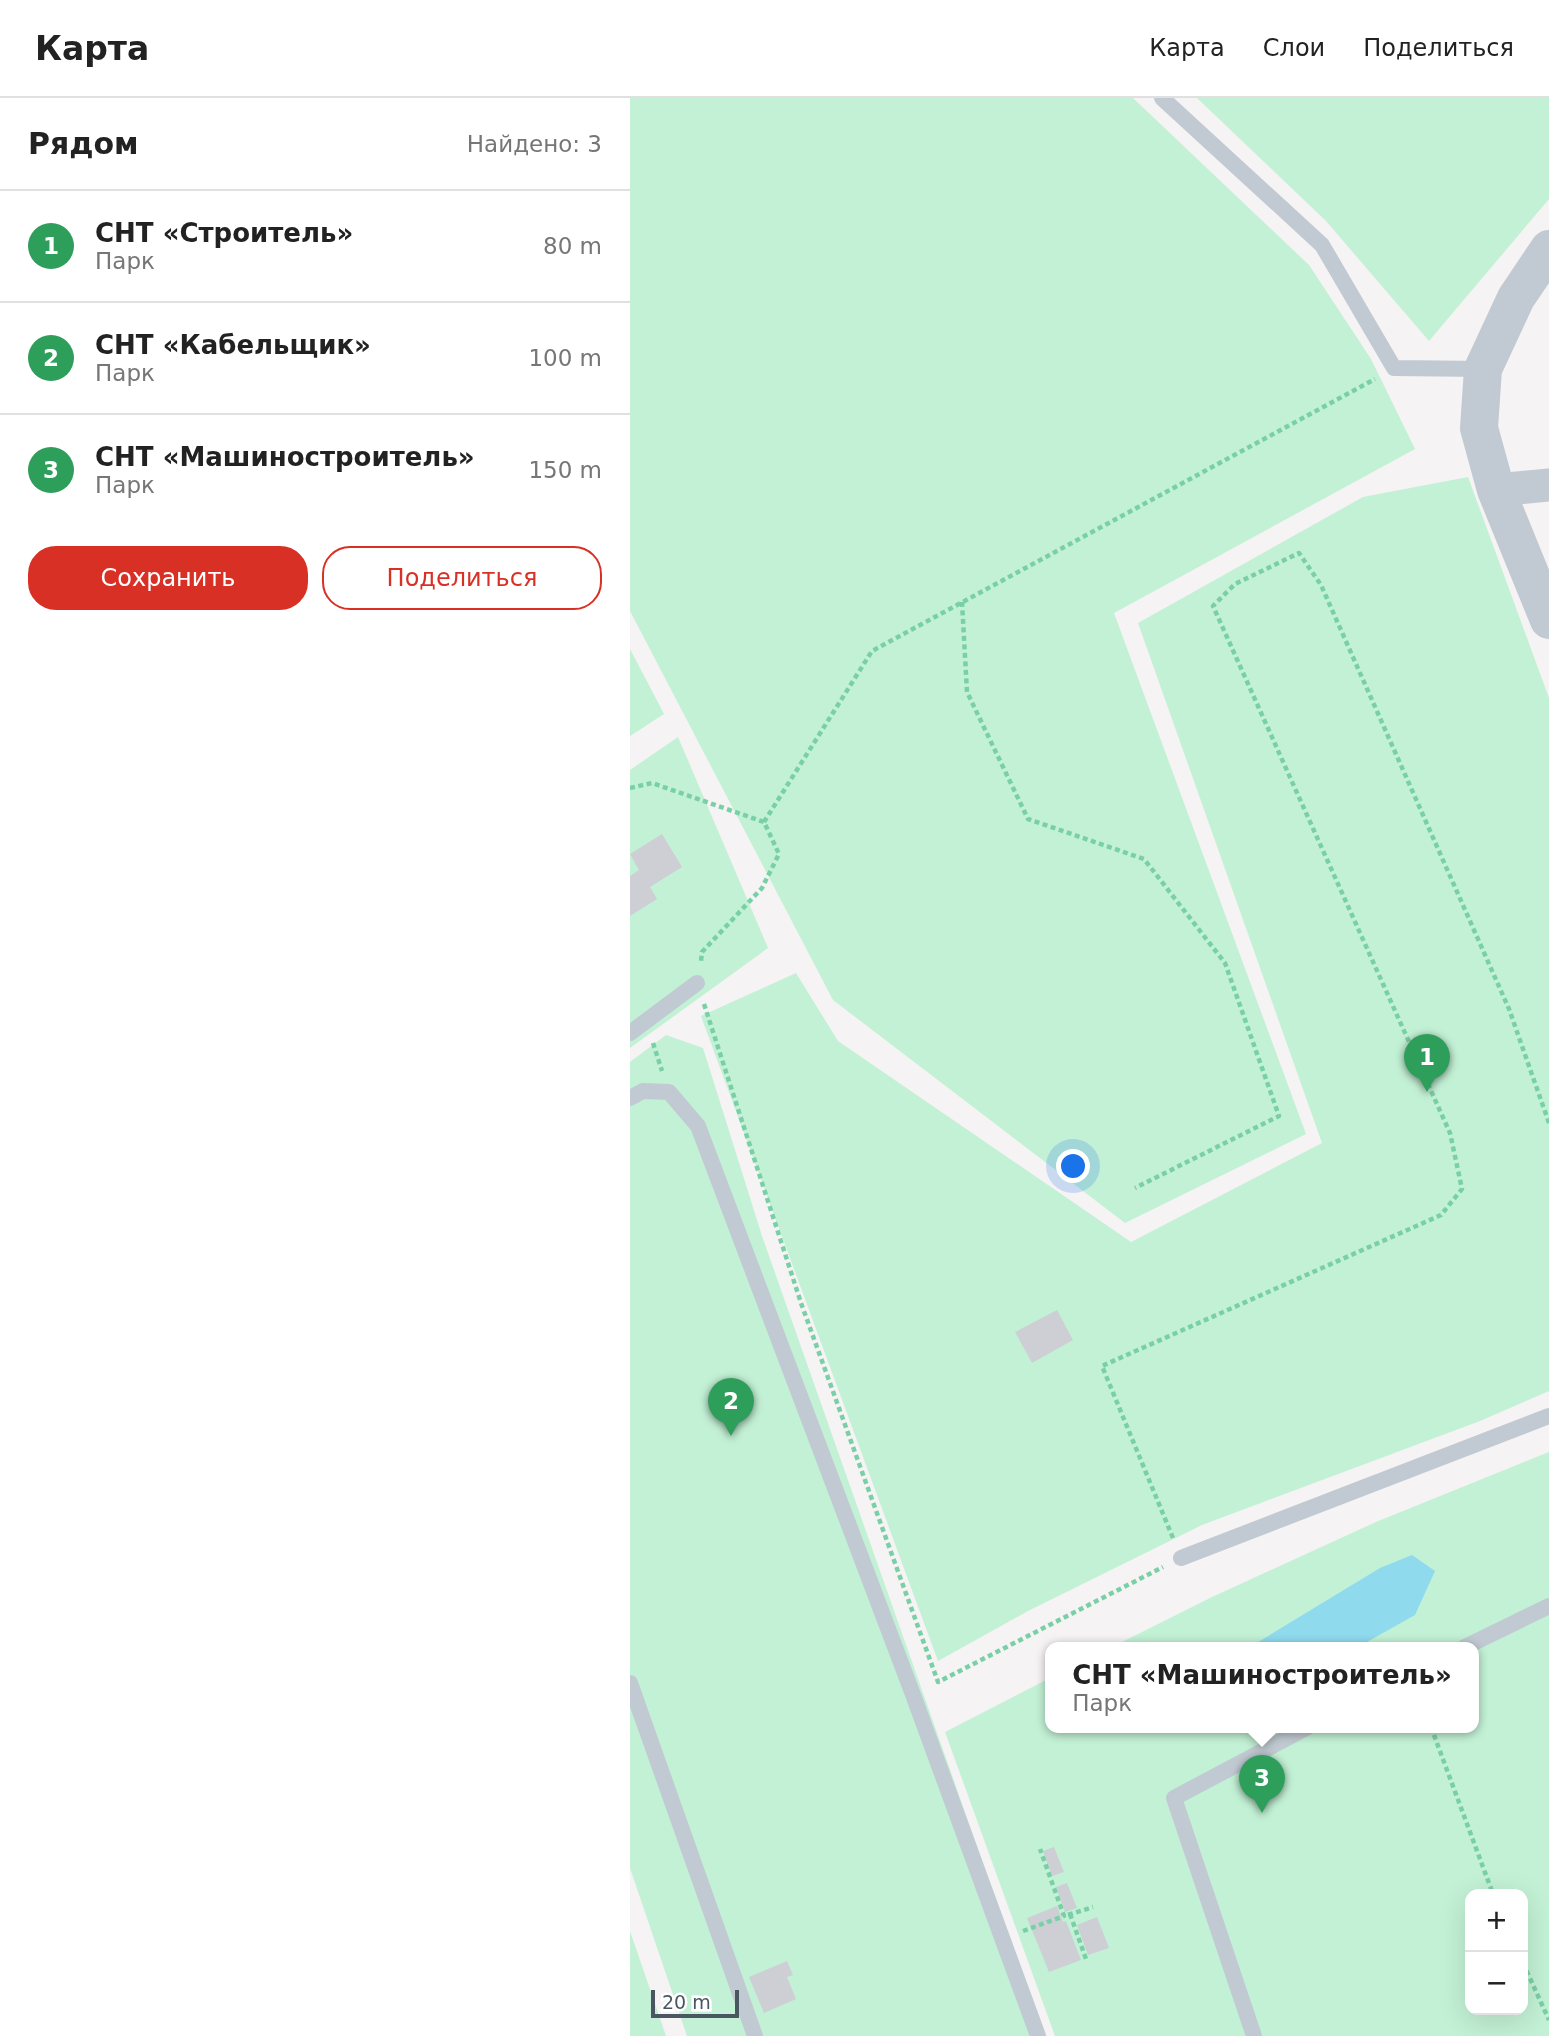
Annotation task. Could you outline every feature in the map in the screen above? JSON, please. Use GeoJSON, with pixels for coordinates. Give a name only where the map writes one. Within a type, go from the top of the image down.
{"type":"FeatureCollection","features":[{"type":"Feature","properties":{"kind":"street"},"geometry":{"type":"LineString","coordinates":[[1549,249],[1516,298],[1483,369],[1479,428],[1496,490],[1549,620]]}},
{"type":"Feature","properties":{"kind":"street"},"geometry":{"type":"LineString","coordinates":[[1496,490],[1549,485]]}},
{"type":"Feature","properties":{"kind":"lane"},"geometry":{"type":"LineString","coordinates":[[1162,98],[1322,245],[1394,368],[1483,369]]}},
{"type":"Feature","properties":{"kind":"lane"},"geometry":{"type":"LineString","coordinates":[[630,1033],[697,984]]}},
{"type":"Feature","properties":{"kind":"lane"},"geometry":{"type":"LineString","coordinates":[[630,1098],[643,1091],[670,1092],[698,1126],[912,1692],[1038,2036]]}},
{"type":"Feature","properties":{"kind":"lane"},"geometry":{"type":"LineString","coordinates":[[1181,1558],[1549,1416]]}},
{"type":"Feature","properties":{"kind":"lane"},"geometry":{"type":"LineString","coordinates":[[1475,1642],[1549,1606]]}},
{"type":"Feature","properties":{"kind":"lane"},"geometry":{"type":"LineString","coordinates":[[630,1683],[755,2036]]}},
{"type":"Feature","properties":{"kind":"lane"},"geometry":{"type":"LineString","coordinates":[[1254,2036],[1174,1798],[1297,1733]]}},
{"type":"Feature","properties":{"kind":"path"},"geometry":{"type":"LineString","coordinates":[[764,822],[872,651],[1394,368]]}},
{"type":"Feature","properties":{"kind":"path"},"geometry":{"type":"LineString","coordinates":[[630,788],[652,783],[764,822],[779,854],[762,888],[702,952],[697,984],[801,1303],[938,1682],[1181,1558],[1102,1366],[1441,1215],[1462,1189],[1450,1133],[1213,606],[1235,584],[1299,552],[1321,585],[1509,1009],[1549,1123]]}},
{"type":"Feature","properties":{"kind":"path"},"geometry":{"type":"LineString","coordinates":[[962,602],[967,692],[1028,819],[1144,859],[1225,963],[1279,1116],[1135,1188]]}},
{"type":"Feature","properties":{"kind":"path"},"geometry":{"type":"LineString","coordinates":[[645,1022],[670,1092]]}},
{"type":"Feature","properties":{"kind":"path"},"geometry":{"type":"LineString","coordinates":[[1433,1733],[1491,1889]]}},
{"type":"Feature","properties":{"kind":"path"},"geometry":{"type":"LineString","coordinates":[[1040,1849],[1086,1959]]}},
{"type":"Feature","properties":{"kind":"path"},"geometry":{"type":"LineString","coordinates":[[1016,1933],[1093,1907]]}},
{"type":"Feature","properties":{"kind":"path"},"geometry":{"type":"LineString","coordinates":[[1528,1974],[1549,2020]]}},
{"type":"Feature","properties":{"kind":"green space"},"geometry":{"type":"Polygon","coordinates":[[[630,98],[1133,98],[1309,265],[1371,359],[1415,449],[1114,613],[1306,1134],[1125,1223],[833,1000],[630,611],[630,98]]]}},
{"type":"Feature","properties":{"kind":"green space"},"geometry":{"type":"Polygon","coordinates":[[[1197,98],[1549,98],[1549,199],[1429,341],[1326,221],[1197,98]]]}},
{"type":"Feature","properties":{"kind":"green space"},"geometry":{"type":"Polygon","coordinates":[[[1468,477],[1549,698],[1549,1391],[1480,1421],[1202,1525],[1028,1611],[938,1661],[701,1016],[796,973],[838,1041],[1131,1242],[1322,1143],[1138,623],[1363,497],[1468,477]]]}},
{"type":"Feature","properties":{"kind":"green space"},"geometry":{"type":"Polygon","coordinates":[[[630,649],[664,714],[630,736],[630,649]]]}},
{"type":"Feature","properties":{"kind":"green space"},"geometry":{"type":"Polygon","coordinates":[[[678,737],[768,948],[630,1048],[630,770],[678,737]]]}},
{"type":"Feature","properties":{"kind":"green space"},"geometry":{"type":"Polygon","coordinates":[[[666,1035],[703,1048],[762,1236],[985,1869],[1036,2036],[687,2036],[630,1868],[630,1062],[666,1035]]]}},
{"type":"Feature","properties":{"kind":"green space"},"geometry":{"type":"Polygon","coordinates":[[[1549,1452],[1549,2036],[1055,2036],[945,1732],[1045,1681],[1045,1733],[1479,1733],[1479,1642],[1122,1642],[1210,1598],[1376,1522],[1549,1452]]]}},
{"type":"Feature","properties":{"kind":"green space"},"geometry":{"type":"Polygon","coordinates":[[[630,1931],[666,2036],[630,2036],[630,1931]]]}},
{"type":"Feature","properties":{"kind":"water"},"geometry":{"type":"Polygon","coordinates":[[[1412,1555],[1435,1571],[1415,1615],[1367,1642],[1258,1642],[1380,1568],[1412,1555]]]}},
{"type":"Feature","properties":{"kind":"building"},"geometry":{"type":"Polygon","coordinates":[[[662,834],[682,867],[650,887],[657,899],[630,916],[630,876],[639,870],[630,854],[662,834]]]}},
{"type":"Feature","properties":{"kind":"building"},"geometry":{"type":"Polygon","coordinates":[[[1057,1310],[1073,1340],[1032,1363],[1015,1332],[1057,1310]]]}},
{"type":"Feature","properties":{"kind":"building"},"geometry":{"type":"Polygon","coordinates":[[[1054,1847],[1064,1872],[1052,1876],[1043,1851],[1054,1847]]]}},
{"type":"Feature","properties":{"kind":"building"},"geometry":{"type":"Polygon","coordinates":[[[1067,1883],[1077,1908],[1065,1912],[1056,1887],[1067,1883]]]}},
{"type":"Feature","properties":{"kind":"building"},"geometry":{"type":"Polygon","coordinates":[[[1057,1906],[1063,1922],[1066,1921],[1081,1960],[1049,1972],[1027,1918],[1057,1906]]]}},
{"type":"Feature","properties":{"kind":"building"},"geometry":{"type":"Polygon","coordinates":[[[1097,1917],[1109,1948],[1088,1955],[1077,1925],[1097,1917]]]}},
{"type":"Feature","properties":{"kind":"building"},"geometry":{"type":"Polygon","coordinates":[[[787,1961],[793,1975],[787,1977],[796,1999],[764,2013],[749,1977],[787,1961]]]}},
{"type":"Feature","properties":{"kind":"place","name":"СНТ «Строитель»"},"geometry":{"type":"Point","coordinates":[1427,1092]}},
{"type":"Feature","properties":{"kind":"place","name":"СНТ «Кабельщик»"},"geometry":{"type":"Point","coordinates":[731,1436]}},
{"type":"Feature","properties":{"kind":"place","name":"СНТ «Машиностроитель»"},"geometry":{"type":"Point","coordinates":[1262,1813]}}]}
